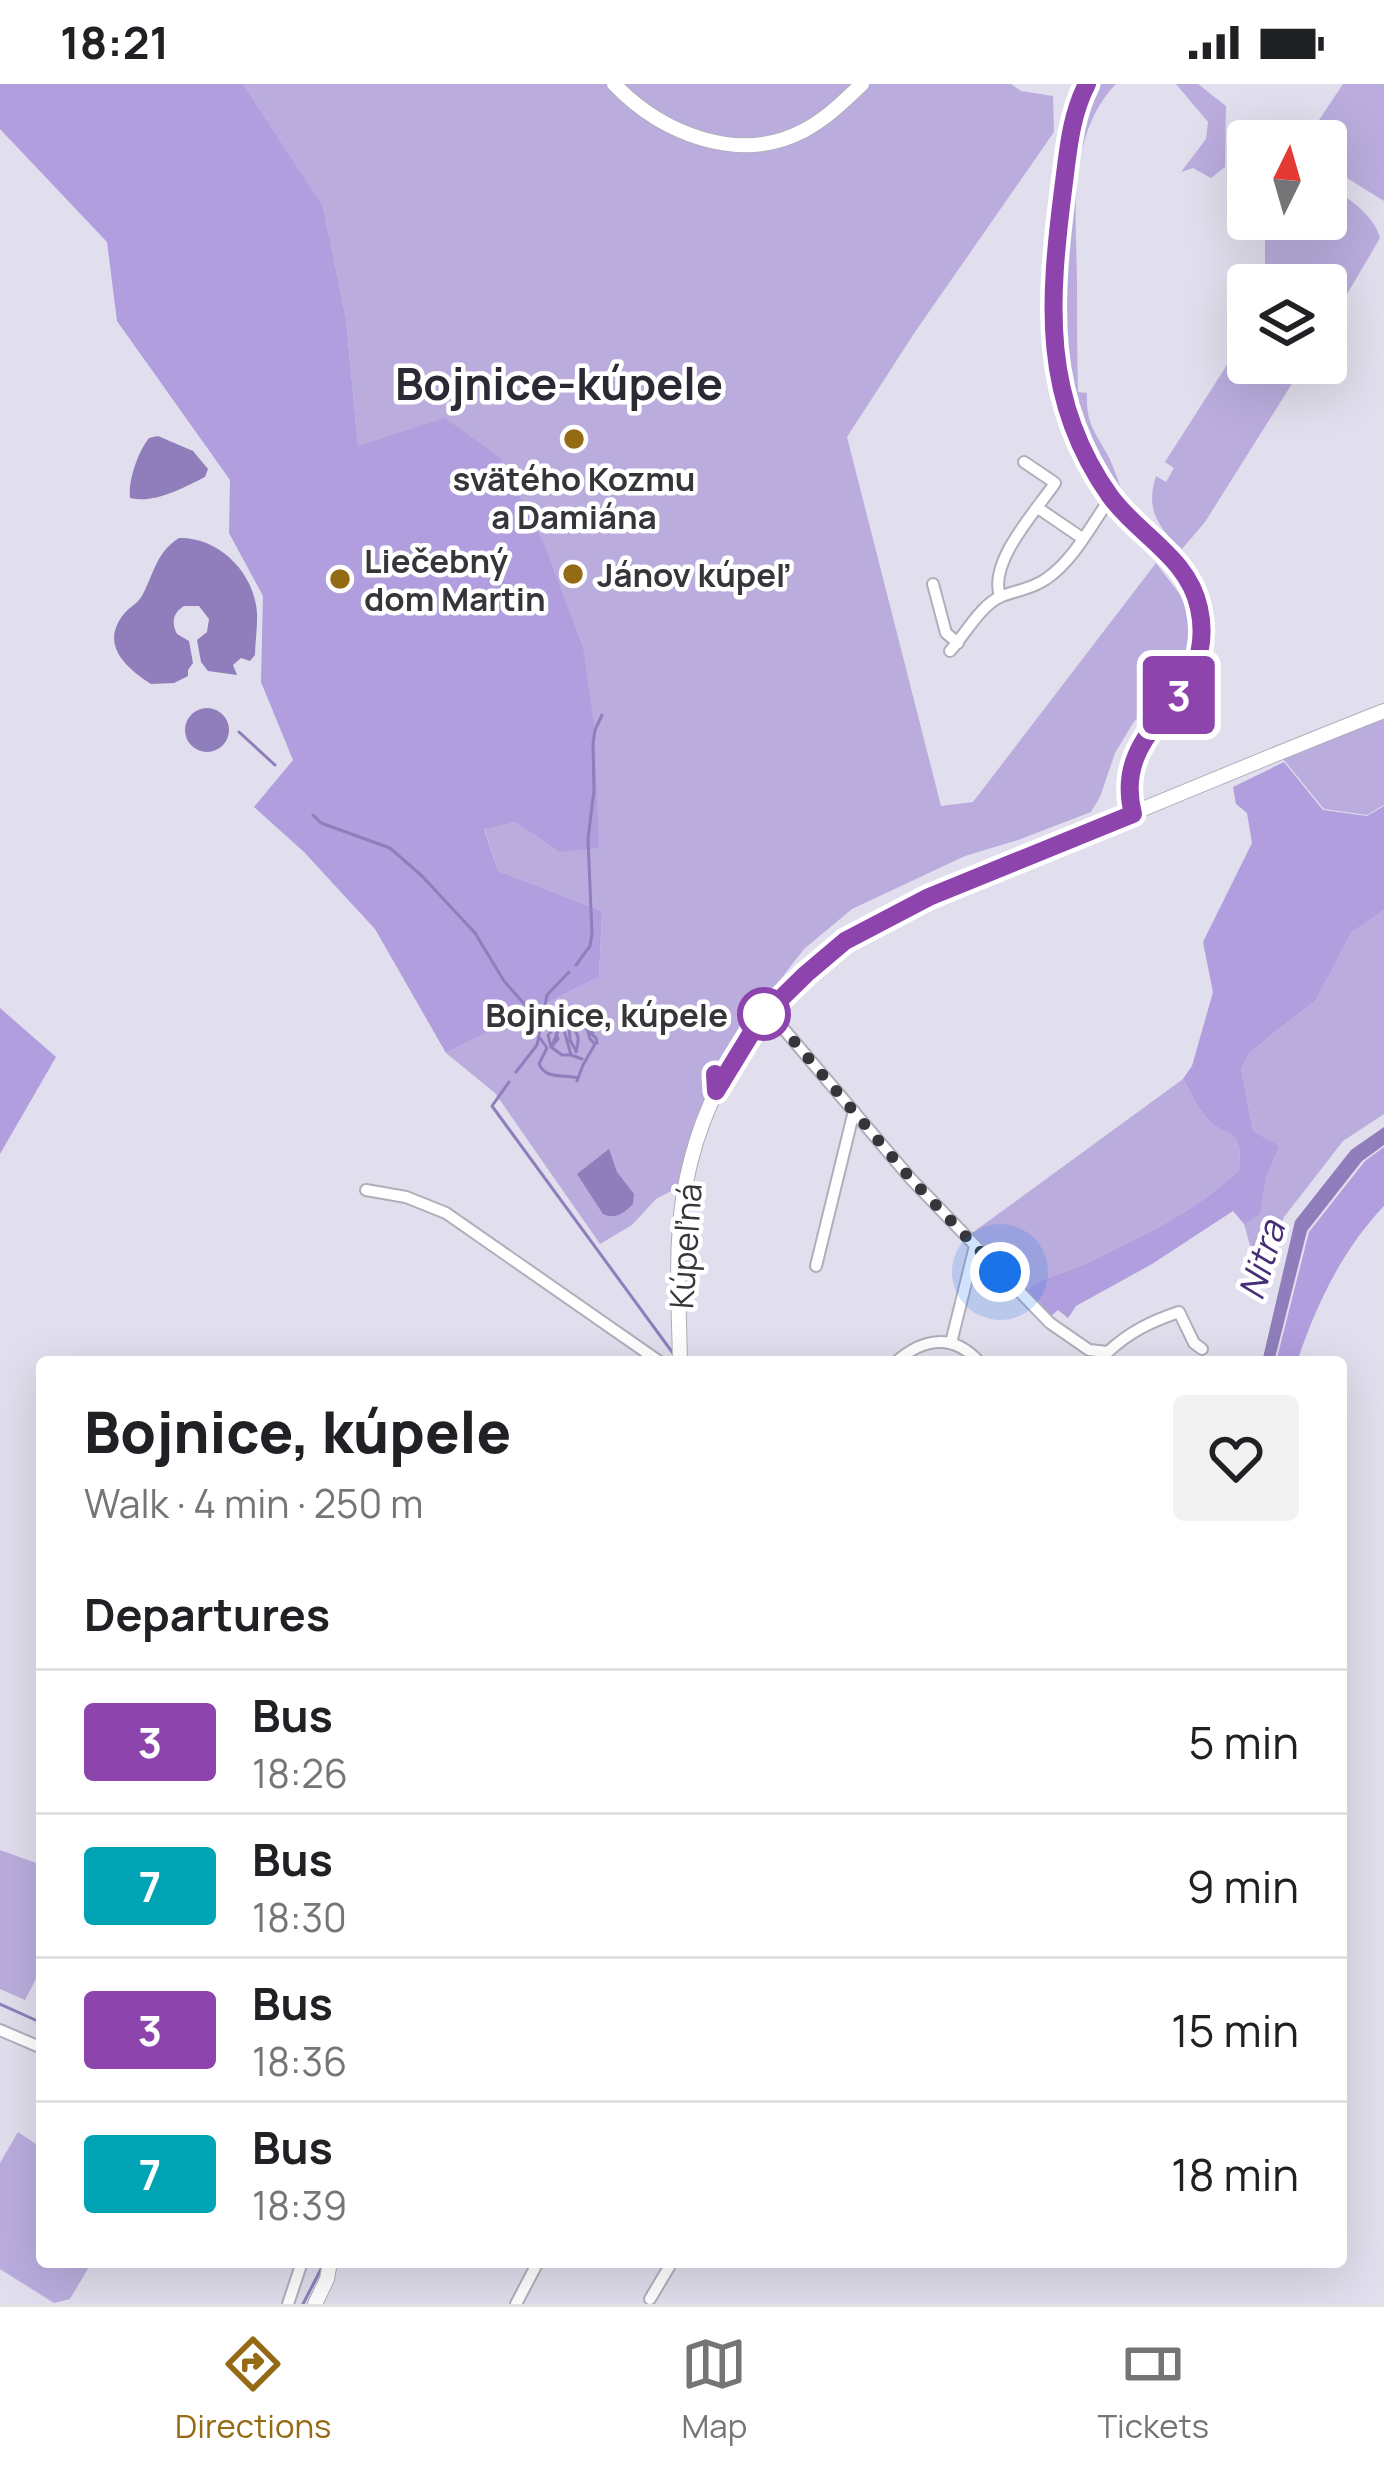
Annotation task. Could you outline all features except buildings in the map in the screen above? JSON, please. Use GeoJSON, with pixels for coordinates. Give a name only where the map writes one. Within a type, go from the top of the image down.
{"type":"FeatureCollection","features":[{"type":"Feature","properties":{"kind":"street"},"geometry":{"type":"LineString","coordinates":[[614,84],[630,101],[682,133],[727,144],[760,144],[799,134],[828,116],[862,84]]}},
{"type":"Feature","properties":{"kind":"street"},"geometry":{"type":"LineString","coordinates":[[1087,84],[1072,126],[1054,264],[1052,322],[1059,383],[1076,438],[1111,497],[1176,561],[1199,605],[1201,625],[1197,664],[1189,683],[1145,736],[1132,763],[1128,793],[1133,814]]}},
{"type":"Feature","properties":{"kind":"street"},"geometry":{"type":"LineString","coordinates":[[1000,596],[1000,566],[1055,483],[1024,462]]}},
{"type":"Feature","properties":{"kind":"street"},"geometry":{"type":"LineString","coordinates":[[933,584],[954,647],[1000,596],[1024,591],[1064,563],[1111,497]]}},
{"type":"Feature","properties":{"kind":"street"},"geometry":{"type":"LineString","coordinates":[[1038,508],[1082,538]]}},
{"type":"Feature","properties":{"kind":"street","name":"Kúpeľná"},"geometry":{"type":"LineString","coordinates":[[680,1354],[680,1239],[692,1157],[716,1091],[765,1013],[845,941],[886,917],[1384,711]]}},
{"type":"Feature","properties":{"kind":"street"},"geometry":{"type":"LineString","coordinates":[[765,1013],[911,1179],[1050,1323],[1089,1350],[1112,1356]]}},
{"type":"Feature","properties":{"kind":"street"},"geometry":{"type":"LineString","coordinates":[[816,1266],[854,1111]]}},
{"type":"Feature","properties":{"kind":"street"},"geometry":{"type":"LineString","coordinates":[[366,1190],[406,1197],[446,1213],[651,1356]]}},
{"type":"Feature","properties":{"kind":"street"},"geometry":{"type":"LineString","coordinates":[[951,1343],[975,1246]]}},
{"type":"Feature","properties":{"kind":"street"},"geometry":{"type":"LineString","coordinates":[[1108,1352],[1144,1326],[1179,1312],[1194,1343],[1202,1349]]}},
{"type":"Feature","properties":{"kind":"street"},"geometry":{"type":"LineString","coordinates":[[903,1356],[930,1342],[951,1343],[973,1356]]}},
{"type":"Feature","properties":{"kind":"street"},"geometry":{"type":"LineString","coordinates":[[0,2030],[36,2045]]}},
{"type":"Feature","properties":{"kind":"street"},"geometry":{"type":"LineString","coordinates":[[288,2304],[300,2268]]}},
{"type":"Feature","properties":{"kind":"street"},"geometry":{"type":"LineString","coordinates":[[315,2304],[329,2268]]}},
{"type":"Feature","properties":{"kind":"street"},"geometry":{"type":"LineString","coordinates":[[516,2304],[535,2268]]}},
{"type":"Feature","properties":{"kind":"street"},"geometry":{"type":"LineString","coordinates":[[650,2299],[668,2268]]}},
{"type":"Feature","properties":{"kind":"shaded area"},"geometry":{"type":"Polygon","coordinates":[[[0,84],[243,84],[323,206],[346,319],[358,446],[445,418],[499,457],[544,544],[583,648],[594,724],[599,848],[559,852],[515,822],[484,829],[498,871],[602,911],[599,977],[446,1053],[375,929],[304,852],[254,807],[293,760],[261,682],[263,596],[229,533],[230,480],[117,321],[107,242],[0,129],[0,84]]]}},
{"type":"Feature","properties":{"kind":"shaded area"},"geometry":{"type":"Polygon","coordinates":[[[243,84],[1011,84],[1021,91],[1053,96],[1054,132],[847,437],[941,806],[973,802],[1156,563],[1185,601],[1190,641],[1176,676],[1133,723],[1115,753],[1091,812],[965,856],[852,909],[804,949],[739,1033],[697,1121],[677,1188],[600,1244],[495,1093],[446,1053],[599,977],[602,911],[498,871],[484,828],[515,822],[559,852],[444,419],[358,447],[346,319],[323,206],[243,84]]]}},
{"type":"Feature","properties":{"kind":"shaded area"},"geometry":{"type":"Polygon","coordinates":[[[1094,84],[1116,84],[1089,127],[1078,177],[1078,392],[1087,393],[1089,418],[1113,466],[1120,495],[1099,468],[1076,419],[1060,332],[1073,162],[1094,84]]]}},
{"type":"Feature","properties":{"kind":"shaded area"},"geometry":{"type":"Polygon","coordinates":[[[1176,84],[1198,84],[1226,106],[1225,167],[1211,178],[1193,168],[1181,172],[1206,139],[1208,122],[1176,84]]]}},
{"type":"Feature","properties":{"kind":"shaded area"},"geometry":{"type":"Polygon","coordinates":[[[1343,84],[1384,84],[1384,201],[1347,178],[1347,120],[1319,120],[1343,84]]]}},
{"type":"Feature","properties":{"kind":"shaded area"},"geometry":{"type":"Polygon","coordinates":[[[1347,199],[1365,213],[1380,238],[1347,294],[1347,264],[1265,264],[1265,240],[1347,240],[1347,199]]]}},
{"type":"Feature","properties":{"kind":"shaded area"},"geometry":{"type":"Polygon","coordinates":[[[1227,365],[1227,384],[1292,384],[1205,522],[1182,549],[1166,533],[1153,508],[1156,476],[1166,482],[1174,468],[1165,462],[1227,365]]]}},
{"type":"Feature","properties":{"kind":"shaded area"},"geometry":{"type":"Polygon","coordinates":[[[158,436],[193,451],[208,469],[205,477],[158,497],[130,498],[138,458],[149,438],[158,436]]]}},
{"type":"Feature","properties":{"kind":"shaded area"},"geometry":{"type":"Polygon","coordinates":[[[179,538],[218,549],[247,579],[256,605],[255,655],[233,665],[237,675],[208,671],[201,662],[197,640],[207,632],[209,619],[199,606],[184,606],[174,618],[177,634],[189,641],[193,663],[188,676],[174,683],[151,684],[125,663],[115,646],[123,615],[141,597],[161,556],[179,538]]]}},
{"type":"Feature","properties":{"kind":"shaded area"},"geometry":{"type":"Polygon","coordinates":[[[207,708],[223,714],[229,730],[223,746],[207,752],[191,746],[185,730],[191,714],[207,708]]]}},
{"type":"Feature","properties":{"kind":"shaded area"},"geometry":{"type":"Polygon","coordinates":[[[1384,718],[1384,805],[1367,815],[1324,809],[1283,759],[1384,718]]]}},
{"type":"Feature","properties":{"kind":"shaded area"},"geometry":{"type":"Polygon","coordinates":[[[1284,762],[1323,810],[1367,816],[1384,806],[1384,910],[1351,933],[1316,1000],[1250,1052],[1241,1068],[1253,1131],[1279,1146],[1266,1177],[1260,1214],[1244,1224],[1233,1211],[1076,1306],[1068,1318],[1058,1310],[1050,1317],[1026,1291],[1166,1223],[1239,1170],[1236,1139],[1204,1115],[1183,1079],[1192,1066],[1213,992],[1203,942],[1252,843],[1247,813],[1236,804],[1233,787],[1284,762]]]}},
{"type":"Feature","properties":{"kind":"shaded area"},"geometry":{"type":"Polygon","coordinates":[[[1384,910],[1384,1114],[1343,1141],[1284,1217],[1265,1276],[1253,1274],[1244,1224],[1278,1146],[1253,1131],[1241,1068],[1250,1052],[1316,1000],[1351,933],[1384,910]]]}},
{"type":"Feature","properties":{"kind":"shaded area"},"geometry":{"type":"Polygon","coordinates":[[[0,1008],[56,1057],[0,1154],[0,1008]]]}},
{"type":"Feature","properties":{"kind":"shaded area"},"geometry":{"type":"Polygon","coordinates":[[[1183,1079],[1204,1115],[1236,1139],[1239,1170],[1166,1223],[1026,1291],[972,1233],[1183,1079]]]}},
{"type":"Feature","properties":{"kind":"shaded area"},"geometry":{"type":"Polygon","coordinates":[[[1384,1127],[1384,1145],[1362,1161],[1307,1231],[1276,1356],[1263,1356],[1295,1221],[1351,1150],[1384,1127]]]}},
{"type":"Feature","properties":{"kind":"shaded area"},"geometry":{"type":"Polygon","coordinates":[[[1384,1147],[1384,1206],[1332,1279],[1299,1356],[1278,1356],[1309,1232],[1365,1161],[1384,1147]]]}},
{"type":"Feature","properties":{"kind":"shaded area"},"geometry":{"type":"Polygon","coordinates":[[[609,1149],[617,1172],[634,1194],[633,1204],[612,1216],[603,1214],[577,1174],[609,1149]]]}},
{"type":"Feature","properties":{"kind":"shaded area"},"geometry":{"type":"Polygon","coordinates":[[[0,1850],[36,1863],[36,1979],[25,2000],[0,1989],[0,1850]]]}},
{"type":"Feature","properties":{"kind":"shaded area"},"geometry":{"type":"Polygon","coordinates":[[[18,2132],[36,2144],[36,2268],[88,2268],[70,2299],[54,2303],[0,2269],[0,2163],[18,2132]]]}},
{"type":"Feature","properties":{"kind":"waterway"},"geometry":{"type":"LineString","coordinates":[[576,965],[590,946],[592,934],[588,839],[593,744],[602,715]]}},
{"type":"Feature","properties":{"kind":"waterway"},"geometry":{"type":"LineString","coordinates":[[239,732],[275,765]]}},
{"type":"Feature","properties":{"kind":"waterway"},"geometry":{"type":"LineString","coordinates":[[313,815],[321,823],[390,848],[422,876],[475,933],[542,1030]]}},
{"type":"Feature","properties":{"kind":"waterway"},"geometry":{"type":"LineString","coordinates":[[516,1072],[537,1045],[547,995],[569,972]]}},
{"type":"Feature","properties":{"kind":"waterway"},"geometry":{"type":"LineString","coordinates":[[546,1014],[564,1024],[587,1028],[595,1044],[577,1081]]}},
{"type":"Feature","properties":{"kind":"waterway"},"geometry":{"type":"LineString","coordinates":[[544,1019],[554,1029],[548,1035],[551,1047]]}},
{"type":"Feature","properties":{"kind":"waterway"},"geometry":{"type":"LineString","coordinates":[[572,1024],[578,1038],[576,1052]]}},
{"type":"Feature","properties":{"kind":"waterway"},"geometry":{"type":"LineString","coordinates":[[552,1025],[559,1029],[553,1043]]}},
{"type":"Feature","properties":{"kind":"waterway"},"geometry":{"type":"LineString","coordinates":[[569,1025],[575,1049]]}},
{"type":"Feature","properties":{"kind":"waterway"},"geometry":{"type":"LineString","coordinates":[[563,1026],[571,1055],[582,1059]]}},
{"type":"Feature","properties":{"kind":"waterway"},"geometry":{"type":"LineString","coordinates":[[593,1032],[597,1043]]}},
{"type":"Feature","properties":{"kind":"waterway"},"geometry":{"type":"LineString","coordinates":[[556,1034],[558,1039],[551,1047],[571,1055]]}},
{"type":"Feature","properties":{"kind":"waterway"},"geometry":{"type":"LineString","coordinates":[[540,1038],[547,1048],[539,1064],[542,1069],[578,1078]]}},
{"type":"Feature","properties":{"kind":"waterway"},"geometry":{"type":"LineString","coordinates":[[509,1082],[492,1106],[675,1356]]}},
{"type":"Feature","properties":{"kind":"waterway"},"geometry":{"type":"LineString","coordinates":[[0,2004],[36,2020]]}},
{"type":"Feature","properties":{"kind":"waterway"},"geometry":{"type":"LineString","coordinates":[[303,2304],[321,2268]]}},
{"type":"Feature","properties":{"kind":"bus line","name":"3"},"geometry":{"type":"LineString","coordinates":[[715,1074],[716,1091],[760,1019],[845,941],[929,897],[1133,814],[1128,793],[1132,763],[1145,736],[1189,683],[1197,664],[1201,625],[1190,584],[1176,561],[1111,497],[1076,438],[1059,383],[1052,322],[1054,264],[1072,126],[1087,84]]}},
{"type":"Feature","properties":{"kind":"place","name":"svätého Kozmu a Damiána"},"geometry":{"type":"Point","coordinates":[574,439]}},
{"type":"Feature","properties":{"kind":"place","name":"Jánov kúpeľ"},"geometry":{"type":"Point","coordinates":[573,574]}},
{"type":"Feature","properties":{"kind":"place","name":"Liečebný dom Martin"},"geometry":{"type":"Point","coordinates":[340,579]}},
{"type":"Feature","properties":{"kind":"place","name":"Bojnice, kúpele"},"geometry":{"type":"Point","coordinates":[764,1014]}},
{"type":"Feature","properties":{"kind":"district","name":"Bojnice-kúpele"},"geometry":{"type":"Point","coordinates":[559,383]}},
{"type":"Feature","properties":{"kind":"route"},"geometry":{"type":"LineString","coordinates":[[764,1014],[760,1019],[771,1007],[782,1027],[911,1179],[1000,1272]]}},
{"type":"Feature","properties":{"kind":"water label","name":"Nitra"},"geometry":{"type":"Point","coordinates":[1261,1260]}}]}
